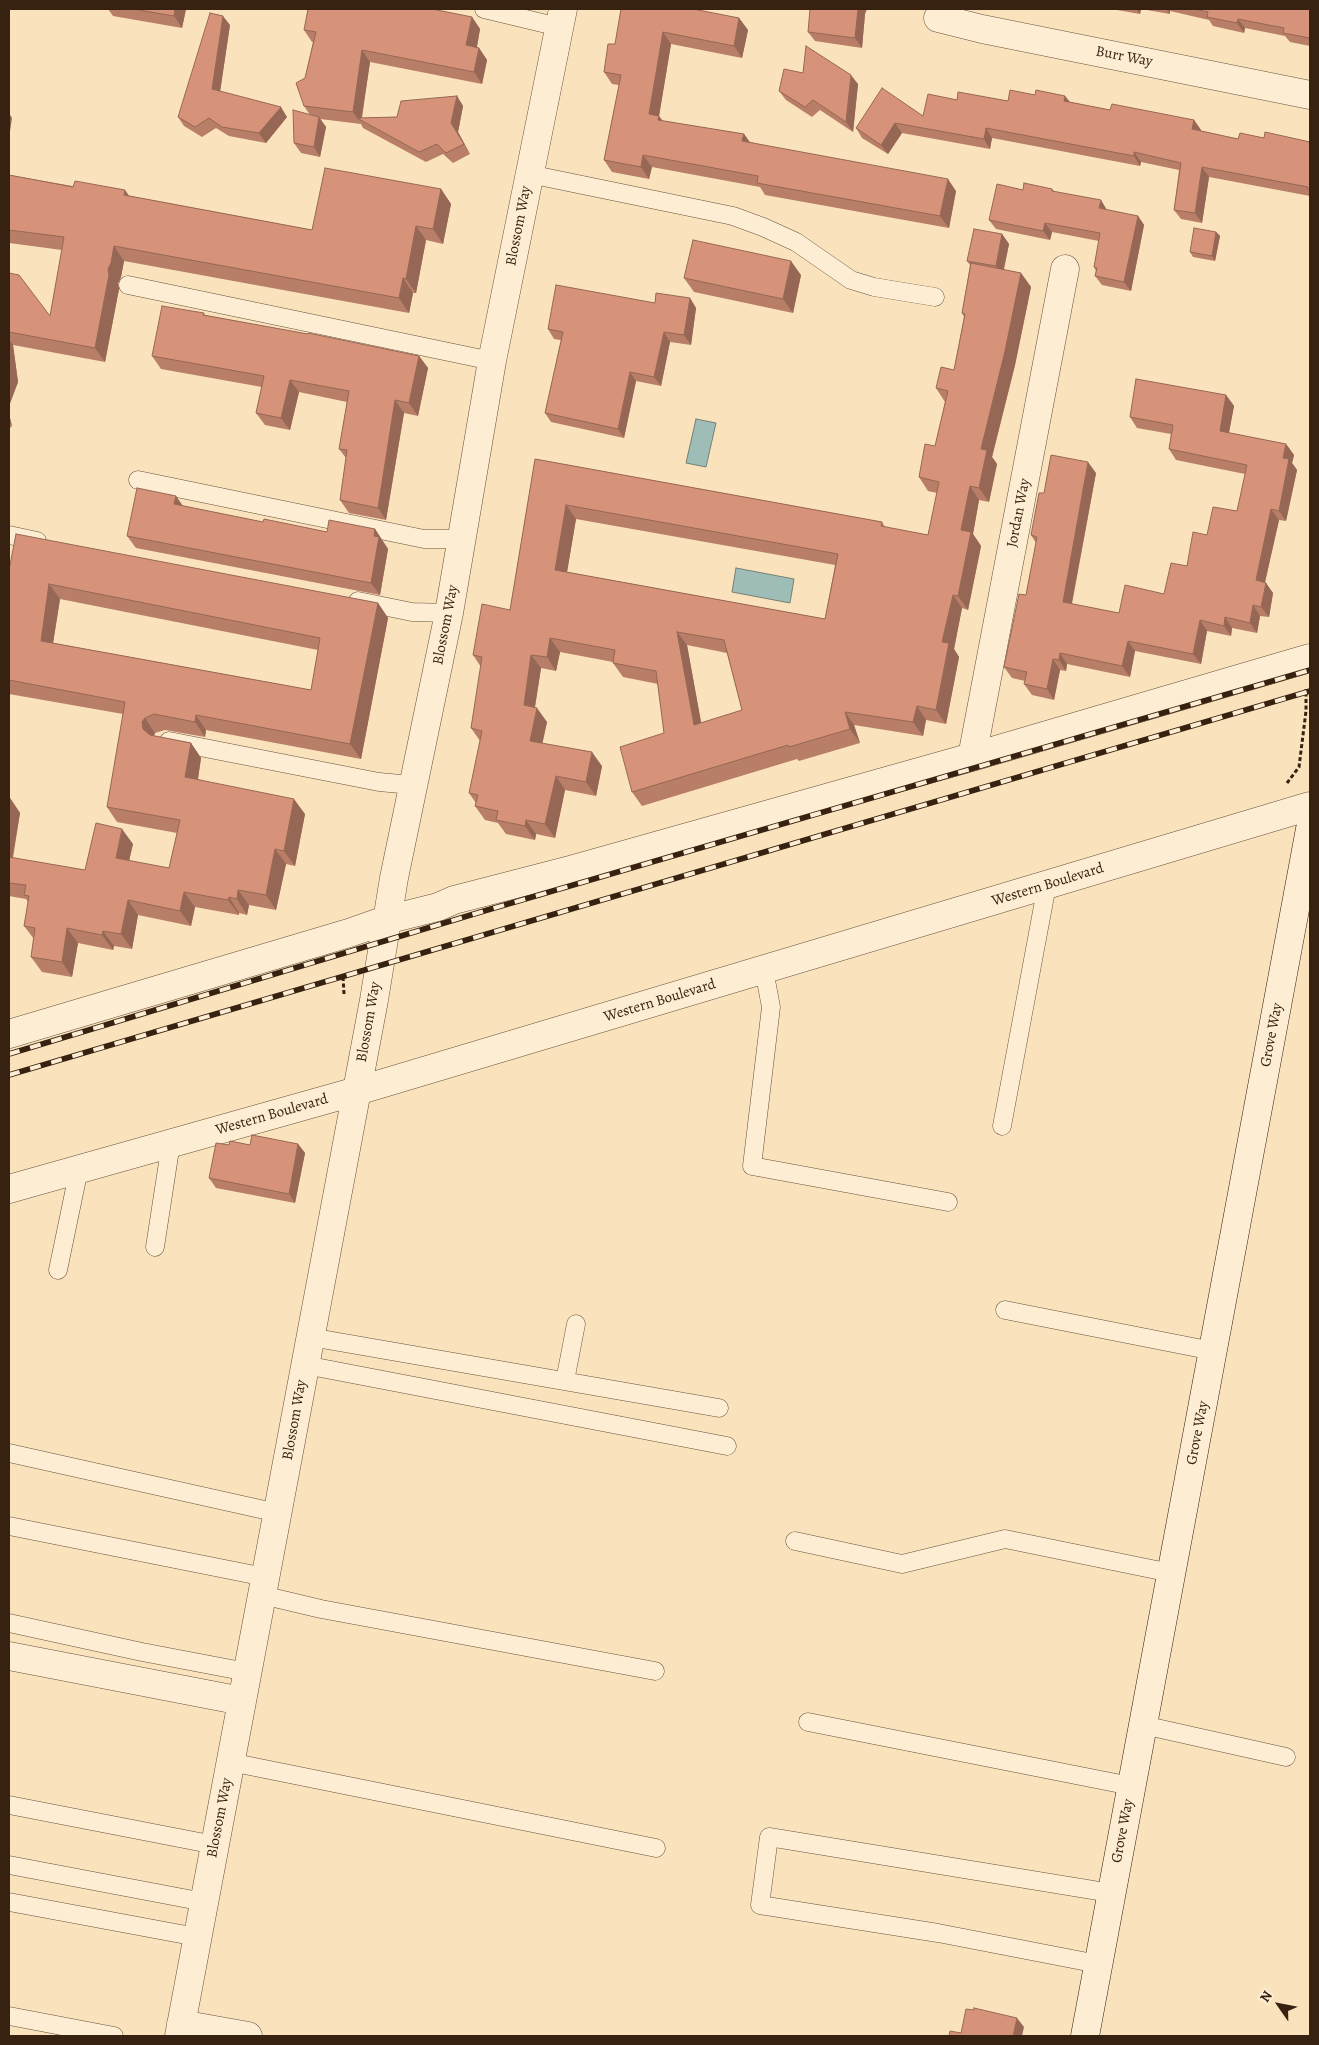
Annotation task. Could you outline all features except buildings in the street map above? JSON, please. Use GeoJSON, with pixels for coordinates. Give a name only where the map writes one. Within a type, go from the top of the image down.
{"type":"FeatureCollection","features":[{"type":"Feature","properties":{"kind":"street","name":"Blossom Way"},"geometry":{"type":"LineString","coordinates":[[180,2030],[357,1091],[386,920],[449,613],[492,361],[561,18]]}},
{"type":"Feature","properties":{"kind":"street","name":"Burr Way"},"geometry":{"type":"LineString","coordinates":[[938,18],[1310,95]]}},
{"type":"Feature","properties":{"kind":"street","name":"Jordan Way"},"geometry":{"type":"LineString","coordinates":[[972,757],[1065,269]]}},
{"type":"Feature","properties":{"kind":"street"},"geometry":{"type":"LineString","coordinates":[[9,1034],[349,933],[386,920],[972,757],[1310,658]]}},
{"type":"Feature","properties":{"kind":"street","name":"Western Boulevard"},"geometry":{"type":"LineString","coordinates":[[9,1188],[357,1091],[1310,806]]}},
{"type":"Feature","properties":{"kind":"street","name":"Grove Way"},"geometry":{"type":"LineString","coordinates":[[1085,2036],[1310,829]]}},
{"type":"Feature","properties":{"kind":"street"},"geometry":{"type":"LineString","coordinates":[[9,1656],[242,1701]]}},
{"type":"Feature","properties":{"kind":"street"},"geometry":{"type":"LineString","coordinates":[[180,2030],[248,2036]]}},
{"type":"Feature","properties":{"kind":"lane"},"geometry":{"type":"LineString","coordinates":[[484,9],[561,18]]}},
{"type":"Feature","properties":{"kind":"lane"},"geometry":{"type":"LineString","coordinates":[[529,174],[732,216],[796,242],[851,280],[874,287],[935,297]]}},
{"type":"Feature","properties":{"kind":"lane"},"geometry":{"type":"LineString","coordinates":[[128,285],[492,361]]}},
{"type":"Feature","properties":{"kind":"lane"},"geometry":{"type":"LineString","coordinates":[[138,480],[424,539],[462,539]]}},
{"type":"Feature","properties":{"kind":"lane"},"geometry":{"type":"LineString","coordinates":[[9,535],[57,544]]}},
{"type":"Feature","properties":{"kind":"lane"},"geometry":{"type":"LineString","coordinates":[[337,597],[412,612],[449,613]]}},
{"type":"Feature","properties":{"kind":"lane"},"geometry":{"type":"LineString","coordinates":[[163,740],[379,782],[412,786]]}},
{"type":"Feature","properties":{"kind":"lane"},"geometry":{"type":"LineString","coordinates":[[1002,1126],[1047,885]]}},
{"type":"Feature","properties":{"kind":"lane"},"geometry":{"type":"LineString","coordinates":[[764,970],[771,1007],[752,1166],[948,1202]]}},
{"type":"Feature","properties":{"kind":"lane"},"geometry":{"type":"LineString","coordinates":[[155,1248],[171,1143]]}},
{"type":"Feature","properties":{"kind":"lane"},"geometry":{"type":"LineString","coordinates":[[58,1270],[79,1169]]}},
{"type":"Feature","properties":{"kind":"lane"},"geometry":{"type":"LineString","coordinates":[[1005,1310],[1213,1351]]}},
{"type":"Feature","properties":{"kind":"lane"},"geometry":{"type":"LineString","coordinates":[[565,1381],[576,1324]]}},
{"type":"Feature","properties":{"kind":"lane"},"geometry":{"type":"LineString","coordinates":[[310,1337],[719,1408]]}},
{"type":"Feature","properties":{"kind":"lane"},"geometry":{"type":"LineString","coordinates":[[305,1365],[727,1446]]}},
{"type":"Feature","properties":{"kind":"lane"},"geometry":{"type":"LineString","coordinates":[[9,1454],[278,1513]]}},
{"type":"Feature","properties":{"kind":"lane"},"geometry":{"type":"LineString","coordinates":[[9,1526],[264,1586],[321,1608],[655,1671]]}},
{"type":"Feature","properties":{"kind":"lane"},"geometry":{"type":"LineString","coordinates":[[795,1541],[902,1564],[1005,1539],[1171,1573]]}},
{"type":"Feature","properties":{"kind":"lane"},"geometry":{"type":"LineString","coordinates":[[9,1623],[142,1652],[247,1672]]}},
{"type":"Feature","properties":{"kind":"lane"},"geometry":{"type":"LineString","coordinates":[[808,1722],[1131,1786]]}},
{"type":"Feature","properties":{"kind":"lane"},"geometry":{"type":"LineString","coordinates":[[1143,1725],[1286,1757]]}},
{"type":"Feature","properties":{"kind":"lane"},"geometry":{"type":"LineString","coordinates":[[230,1762],[656,1848]]}},
{"type":"Feature","properties":{"kind":"lane"},"geometry":{"type":"LineString","coordinates":[[9,1805],[215,1845]]}},
{"type":"Feature","properties":{"kind":"lane"},"geometry":{"type":"LineString","coordinates":[[1098,1964],[938,1933],[760,1905],[769,1837],[1112,1892]]}},
{"type":"Feature","properties":{"kind":"lane"},"geometry":{"type":"LineString","coordinates":[[9,1865],[204,1902]]}},
{"type":"Feature","properties":{"kind":"lane"},"geometry":{"type":"LineString","coordinates":[[9,1902],[197,1937]]}},
{"type":"Feature","properties":{"kind":"lane"},"geometry":{"type":"LineString","coordinates":[[9,2016],[114,2036]]}},
{"type":"Feature","properties":{"kind":"path"},"geometry":{"type":"LineString","coordinates":[[1283,788],[1299,767],[1306,711],[1306,688]]}},
{"type":"Feature","properties":{"kind":"water"},"geometry":{"type":"Polygon","coordinates":[[[696,419],[716,423],[706,467],[686,463],[696,419]]]}},
{"type":"Feature","properties":{"kind":"water"},"geometry":{"type":"Polygon","coordinates":[[[736,568],[794,579],[790,603],[732,592],[736,568]]]}},
{"type":"Feature","properties":{"kind":"railway"},"geometry":{"type":"LineString","coordinates":[[9,1054],[484,911],[1310,670]]}},
{"type":"Feature","properties":{"kind":"railway"},"geometry":{"type":"LineString","coordinates":[[9,1075],[1310,691]]}}]}
